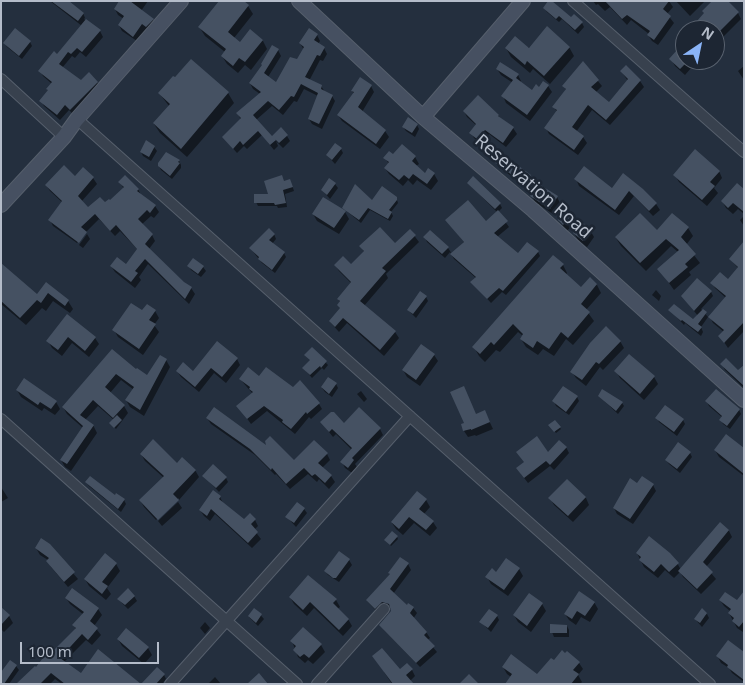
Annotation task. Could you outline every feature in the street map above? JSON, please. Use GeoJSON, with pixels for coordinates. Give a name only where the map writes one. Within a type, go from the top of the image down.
{"type":"FeatureCollection","features":[{"type":"Feature","properties":{"kind":"street"},"geometry":{"type":"LineString","coordinates":[[1,205],[64,137],[77,118],[181,1]]}},
{"type":"Feature","properties":{"kind":"street","name":"Reservation Road"},"geometry":{"type":"LineString","coordinates":[[299,1],[422,117],[533,210],[744,400]]}},
{"type":"Feature","properties":{"kind":"street"},"geometry":{"type":"LineString","coordinates":[[422,117],[523,1]]}},
{"type":"Feature","properties":{"kind":"street"},"geometry":{"type":"LineString","coordinates":[[573,1],[744,152]]}},
{"type":"Feature","properties":{"kind":"street"},"geometry":{"type":"LineString","coordinates":[[1,79],[64,137]]}},
{"type":"Feature","properties":{"kind":"street"},"geometry":{"type":"LineString","coordinates":[[77,118],[710,684]]}},
{"type":"Feature","properties":{"kind":"street"},"geometry":{"type":"LineString","coordinates":[[170,684],[410,416]]}},
{"type":"Feature","properties":{"kind":"street"},"geometry":{"type":"LineString","coordinates":[[1,419],[297,684]]}},
{"type":"Feature","properties":{"kind":"street"},"geometry":{"type":"LineString","coordinates":[[317,684],[384,609]]}},
{"type":"Feature","properties":{"kind":"building"},"geometry":{"type":"Polygon","coordinates":[[[51,1],[69,1],[84,13],[78,21],[51,1]]]}},
{"type":"Feature","properties":{"kind":"building"},"geometry":{"type":"Polygon","coordinates":[[[119,1],[130,1],[154,19],[146,27],[142,24],[133,37],[118,25],[124,16],[114,9],[119,1]]]}},
{"type":"Feature","properties":{"kind":"building"},"geometry":{"type":"Polygon","coordinates":[[[219,1],[244,1],[249,5],[228,32],[240,42],[250,29],[263,40],[245,62],[239,58],[233,66],[221,56],[226,49],[198,27],[219,1]]]}},
{"type":"Feature","properties":{"kind":"building"},"geometry":{"type":"Polygon","coordinates":[[[548,1],[552,1],[571,17],[574,14],[583,22],[575,30],[559,16],[556,19],[543,8],[548,1]]]}},
{"type":"Feature","properties":{"kind":"building"},"geometry":{"type":"Polygon","coordinates":[[[605,1],[669,1],[663,9],[671,16],[654,40],[647,35],[650,31],[627,15],[622,19],[605,1]]]}},
{"type":"Feature","properties":{"kind":"building"},"geometry":{"type":"Polygon","coordinates":[[[712,1],[728,1],[739,12],[725,26],[725,20],[698,20],[704,13],[702,11],[712,1]]]}},
{"type":"Feature","properties":{"kind":"building"},"geometry":{"type":"Polygon","coordinates":[[[86,19],[101,30],[82,52],[77,48],[71,54],[68,52],[59,64],[81,80],[89,72],[98,82],[70,110],[65,105],[57,115],[39,101],[52,82],[38,71],[54,51],[57,54],[86,19]]]}},
{"type":"Feature","properties":{"kind":"building"},"geometry":{"type":"Polygon","coordinates":[[[547,26],[570,47],[544,76],[527,61],[525,65],[505,48],[515,36],[529,48],[547,26]]]}},
{"type":"Feature","properties":{"kind":"building"},"geometry":{"type":"Polygon","coordinates":[[[15,28],[31,41],[19,56],[3,43],[15,28]]]}},
{"type":"Feature","properties":{"kind":"building"},"geometry":{"type":"Polygon","coordinates":[[[309,28],[318,34],[314,40],[325,47],[320,56],[317,55],[305,77],[322,85],[321,89],[333,95],[319,124],[308,119],[318,93],[301,84],[294,97],[291,96],[279,110],[268,101],[253,115],[272,136],[281,127],[288,135],[279,143],[276,140],[270,145],[258,131],[243,145],[240,141],[233,149],[222,137],[241,118],[236,113],[261,92],[249,83],[262,65],[272,45],[279,49],[264,73],[276,82],[290,57],[297,59],[304,47],[299,43],[309,28]]]}},
{"type":"Feature","properties":{"kind":"building"},"geometry":{"type":"Polygon","coordinates":[[[675,52],[675,64],[669,59],[675,52]]]}},
{"type":"Feature","properties":{"kind":"building"},"geometry":{"type":"Polygon","coordinates":[[[191,59],[229,92],[181,149],[153,123],[170,104],[158,93],[191,59]]]}},
{"type":"Feature","properties":{"kind":"building"},"geometry":{"type":"Polygon","coordinates":[[[583,61],[599,80],[591,87],[609,102],[628,79],[620,71],[626,65],[641,80],[606,120],[588,105],[572,127],[584,136],[574,150],[544,128],[557,110],[552,107],[566,89],[562,86],[583,61]]]}},
{"type":"Feature","properties":{"kind":"building"},"geometry":{"type":"Polygon","coordinates":[[[500,62],[519,74],[516,78],[532,90],[536,84],[539,87],[543,81],[549,85],[527,115],[501,96],[513,80],[496,69],[500,62]]]}},
{"type":"Feature","properties":{"kind":"building"},"geometry":{"type":"Polygon","coordinates":[[[360,77],[372,85],[358,107],[386,130],[376,144],[337,115],[354,92],[351,91],[360,77]]]}},
{"type":"Feature","properties":{"kind":"building"},"geometry":{"type":"Polygon","coordinates":[[[478,95],[498,116],[514,127],[503,143],[485,130],[477,139],[469,133],[476,124],[463,111],[478,95]]]}},
{"type":"Feature","properties":{"kind":"building"},"geometry":{"type":"Polygon","coordinates":[[[408,117],[418,124],[412,133],[402,127],[408,117]]]}},
{"type":"Feature","properties":{"kind":"building"},"geometry":{"type":"Polygon","coordinates":[[[146,140],[155,146],[149,157],[140,152],[146,140]]]}},
{"type":"Feature","properties":{"kind":"building"},"geometry":{"type":"Polygon","coordinates":[[[335,143],[342,148],[332,160],[326,155],[335,143]]]}},
{"type":"Feature","properties":{"kind":"building"},"geometry":{"type":"Polygon","coordinates":[[[402,144],[416,156],[412,161],[425,173],[428,168],[435,173],[427,184],[413,174],[409,179],[404,175],[399,180],[384,168],[389,162],[383,158],[389,151],[393,154],[402,144]]]}},
{"type":"Feature","properties":{"kind":"building"},"geometry":{"type":"Polygon","coordinates":[[[695,149],[720,171],[710,182],[715,186],[702,200],[673,175],[695,149]]]}},
{"type":"Feature","properties":{"kind":"building"},"geometry":{"type":"Polygon","coordinates":[[[166,152],[180,160],[178,162],[180,163],[170,176],[158,166],[166,152]]]}},
{"type":"Feature","properties":{"kind":"building"},"geometry":{"type":"Polygon","coordinates":[[[501,153],[531,175],[529,178],[558,196],[550,209],[530,196],[534,191],[494,162],[501,153]]]}},
{"type":"Feature","properties":{"kind":"building"},"geometry":{"type":"Polygon","coordinates":[[[64,165],[75,176],[83,167],[94,177],[78,196],[88,207],[100,197],[105,202],[110,200],[124,187],[118,182],[125,175],[139,189],[137,191],[156,205],[150,213],[147,210],[138,219],[153,234],[145,244],[184,282],[192,287],[185,299],[145,259],[135,271],[138,273],[131,282],[110,266],[117,257],[126,264],[137,249],[116,225],[110,231],[95,214],[81,227],[87,232],[79,243],[48,220],[62,201],[45,185],[64,165]]]}},
{"type":"Feature","properties":{"kind":"building"},"geometry":{"type":"Polygon","coordinates":[[[584,166],[612,188],[623,173],[657,203],[649,211],[629,191],[615,210],[574,179],[584,166]]]}},
{"type":"Feature","properties":{"kind":"building"},"geometry":{"type":"Polygon","coordinates":[[[282,175],[284,181],[290,179],[293,187],[283,190],[286,203],[275,205],[274,203],[254,203],[254,194],[268,194],[264,181],[282,175]]]}},
{"type":"Feature","properties":{"kind":"building"},"geometry":{"type":"Polygon","coordinates":[[[473,176],[501,203],[495,209],[467,183],[473,176]]]}},
{"type":"Feature","properties":{"kind":"building"},"geometry":{"type":"Polygon","coordinates":[[[329,178],[336,183],[327,195],[321,190],[329,178]]]}},
{"type":"Feature","properties":{"kind":"building"},"geometry":{"type":"Polygon","coordinates":[[[737,183],[744,189],[744,212],[733,203],[728,208],[721,201],[737,183]]]}},
{"type":"Feature","properties":{"kind":"building"},"geometry":{"type":"Polygon","coordinates":[[[355,184],[372,200],[382,186],[397,197],[397,200],[389,210],[392,212],[388,219],[368,208],[359,220],[342,208],[355,184]]]}},
{"type":"Feature","properties":{"kind":"building"},"geometry":{"type":"Polygon","coordinates":[[[323,197],[346,211],[334,228],[312,214],[323,197]]]}},
{"type":"Feature","properties":{"kind":"building"},"geometry":{"type":"Polygon","coordinates":[[[468,200],[486,221],[498,210],[508,221],[494,233],[518,253],[527,242],[539,251],[503,291],[499,288],[487,299],[470,282],[476,277],[450,254],[464,242],[445,220],[468,200]]]}},
{"type":"Feature","properties":{"kind":"building"},"geometry":{"type":"Polygon","coordinates":[[[566,210],[572,215],[563,225],[558,220],[566,210]]]}},
{"type":"Feature","properties":{"kind":"building"},"geometry":{"type":"Polygon","coordinates":[[[640,213],[657,230],[672,213],[689,227],[681,237],[696,254],[685,264],[688,267],[669,283],[657,269],[679,250],[666,239],[640,263],[615,237],[640,213]]]}},
{"type":"Feature","properties":{"kind":"building"},"geometry":{"type":"Polygon","coordinates":[[[582,222],[591,229],[583,241],[573,233],[582,222]]]}},
{"type":"Feature","properties":{"kind":"building"},"geometry":{"type":"Polygon","coordinates":[[[380,227],[395,243],[410,229],[416,235],[382,268],[386,271],[360,301],[396,331],[380,350],[343,318],[335,327],[329,321],[340,308],[337,305],[340,301],[337,299],[351,282],[334,265],[343,256],[351,264],[364,251],[359,246],[380,227]]]}},
{"type":"Feature","properties":{"kind":"building"},"geometry":{"type":"Polygon","coordinates":[[[269,228],[275,234],[269,240],[285,252],[272,270],[258,259],[259,257],[249,248],[269,228]]]}},
{"type":"Feature","properties":{"kind":"building"},"geometry":{"type":"Polygon","coordinates":[[[430,230],[449,247],[442,254],[423,237],[430,230]]]}},
{"type":"Feature","properties":{"kind":"building"},"geometry":{"type":"Polygon","coordinates":[[[744,241],[744,322],[724,343],[718,336],[724,330],[708,317],[726,296],[710,283],[720,272],[728,279],[738,267],[729,259],[744,241]]]}},
{"type":"Feature","properties":{"kind":"building"},"geometry":{"type":"Polygon","coordinates":[[[553,255],[564,264],[560,268],[581,287],[590,277],[597,284],[581,304],[590,312],[568,338],[561,332],[549,349],[537,341],[533,348],[520,339],[523,334],[513,324],[494,345],[491,342],[480,354],[472,347],[553,255]]]}},
{"type":"Feature","properties":{"kind":"building"},"geometry":{"type":"Polygon","coordinates":[[[193,258],[204,266],[198,274],[187,266],[193,258]]]}},
{"type":"Feature","properties":{"kind":"building"},"geometry":{"type":"Polygon","coordinates":[[[1,263],[37,294],[46,282],[69,300],[65,306],[48,293],[41,303],[37,300],[20,318],[1,301],[1,263]]]}},
{"type":"Feature","properties":{"kind":"building"},"geometry":{"type":"Polygon","coordinates":[[[697,278],[712,291],[694,311],[681,296],[697,278]]]}},
{"type":"Feature","properties":{"kind":"building"},"geometry":{"type":"Polygon","coordinates":[[[420,291],[427,296],[413,314],[407,310],[420,291]]]}},
{"type":"Feature","properties":{"kind":"building"},"geometry":{"type":"Polygon","coordinates":[[[131,303],[142,310],[147,304],[156,310],[149,320],[156,324],[139,349],[112,330],[131,303]]]}},
{"type":"Feature","properties":{"kind":"building"},"geometry":{"type":"Polygon","coordinates":[[[674,304],[693,319],[703,309],[707,312],[698,324],[702,327],[698,332],[668,310],[674,304]]]}},
{"type":"Feature","properties":{"kind":"building"},"geometry":{"type":"Polygon","coordinates":[[[67,314],[96,337],[85,351],[68,337],[58,350],[46,341],[67,314]]]}},
{"type":"Feature","properties":{"kind":"building"},"geometry":{"type":"Polygon","coordinates":[[[606,326],[621,341],[599,364],[596,362],[582,380],[570,372],[590,343],[606,326]]]}},
{"type":"Feature","properties":{"kind":"building"},"geometry":{"type":"Polygon","coordinates":[[[217,341],[238,358],[222,377],[211,368],[195,387],[176,371],[183,362],[193,371],[217,341]]]}},
{"type":"Feature","properties":{"kind":"building"},"geometry":{"type":"Polygon","coordinates":[[[421,344],[435,354],[416,380],[402,370],[421,344]]]}},
{"type":"Feature","properties":{"kind":"building"},"geometry":{"type":"Polygon","coordinates":[[[312,347],[327,361],[321,368],[320,366],[310,375],[302,368],[310,360],[304,355],[312,347]]]}},
{"type":"Feature","properties":{"kind":"building"},"geometry":{"type":"Polygon","coordinates":[[[112,349],[136,369],[147,375],[160,355],[167,359],[140,410],[125,400],[134,387],[116,374],[105,387],[125,405],[113,418],[93,400],[80,415],[94,425],[67,464],[60,460],[83,426],[62,407],[112,349]]]}},
{"type":"Feature","properties":{"kind":"building"},"geometry":{"type":"Polygon","coordinates":[[[629,354],[655,376],[640,394],[614,371],[629,354]]]}},
{"type":"Feature","properties":{"kind":"building"},"geometry":{"type":"Polygon","coordinates":[[[726,358],[738,370],[744,365],[744,386],[720,364],[726,358]]]}},
{"type":"Feature","properties":{"kind":"building"},"geometry":{"type":"Polygon","coordinates":[[[248,367],[259,376],[266,367],[293,387],[300,380],[320,403],[307,414],[306,412],[291,429],[282,422],[283,420],[264,406],[247,419],[236,406],[253,392],[249,389],[250,387],[239,379],[248,367]]]}},
{"type":"Feature","properties":{"kind":"building"},"geometry":{"type":"Polygon","coordinates":[[[328,377],[337,383],[329,394],[321,387],[328,377]]]}},
{"type":"Feature","properties":{"kind":"building"},"geometry":{"type":"Polygon","coordinates":[[[24,378],[57,401],[51,409],[40,402],[38,405],[16,390],[24,378]]]}},
{"type":"Feature","properties":{"kind":"building"},"geometry":{"type":"Polygon","coordinates":[[[464,386],[476,414],[485,410],[490,422],[471,430],[463,431],[461,424],[464,423],[450,392],[464,386]]]}},
{"type":"Feature","properties":{"kind":"building"},"geometry":{"type":"Polygon","coordinates":[[[563,386],[578,396],[566,412],[552,401],[563,386]]]}},
{"type":"Feature","properties":{"kind":"building"},"geometry":{"type":"Polygon","coordinates":[[[602,389],[623,402],[616,411],[598,396],[602,389]]]}},
{"type":"Feature","properties":{"kind":"building"},"geometry":{"type":"Polygon","coordinates":[[[716,389],[740,409],[727,426],[719,420],[722,416],[705,401],[716,389]]]}},
{"type":"Feature","properties":{"kind":"building"},"geometry":{"type":"Polygon","coordinates":[[[665,405],[684,419],[674,432],[655,418],[665,405]]]}},
{"type":"Feature","properties":{"kind":"building"},"geometry":{"type":"Polygon","coordinates":[[[214,407],[266,445],[265,441],[270,436],[294,460],[314,440],[328,453],[318,463],[332,475],[325,483],[315,474],[312,476],[304,468],[286,484],[272,468],[271,470],[250,449],[206,418],[214,407]]]}},
{"type":"Feature","properties":{"kind":"building"},"geometry":{"type":"Polygon","coordinates":[[[359,407],[381,428],[352,458],[354,460],[348,468],[340,462],[352,448],[332,429],[329,432],[320,422],[331,412],[334,412],[344,423],[359,407]]]}},
{"type":"Feature","properties":{"kind":"building"},"geometry":{"type":"Polygon","coordinates":[[[117,415],[122,420],[114,428],[109,423],[117,415]]]}},
{"type":"Feature","properties":{"kind":"building"},"geometry":{"type":"Polygon","coordinates":[[[555,420],[561,427],[554,432],[548,425],[555,420]]]}},
{"type":"Feature","properties":{"kind":"building"},"geometry":{"type":"Polygon","coordinates":[[[726,434],[744,448],[744,474],[714,450],[726,434]]]}},
{"type":"Feature","properties":{"kind":"building"},"geometry":{"type":"Polygon","coordinates":[[[537,436],[548,452],[559,440],[567,447],[550,465],[546,461],[524,478],[516,468],[524,462],[516,452],[537,436]]]}},
{"type":"Feature","properties":{"kind":"building"},"geometry":{"type":"Polygon","coordinates":[[[153,439],[177,463],[182,457],[196,470],[173,494],[179,500],[158,520],[139,500],[164,476],[140,454],[153,439]]]}},
{"type":"Feature","properties":{"kind":"building"},"geometry":{"type":"Polygon","coordinates":[[[678,442],[691,452],[677,469],[665,460],[678,442]]]}},
{"type":"Feature","properties":{"kind":"building"},"geometry":{"type":"Polygon","coordinates":[[[213,464],[227,477],[216,488],[202,476],[213,464]]]}},
{"type":"Feature","properties":{"kind":"building"},"geometry":{"type":"Polygon","coordinates":[[[90,476],[115,495],[116,493],[125,499],[118,509],[85,482],[90,476]]]}},
{"type":"Feature","properties":{"kind":"building"},"geometry":{"type":"Polygon","coordinates":[[[642,476],[654,484],[630,519],[613,508],[630,478],[637,483],[642,476]]]}},
{"type":"Feature","properties":{"kind":"building"},"geometry":{"type":"Polygon","coordinates":[[[567,479],[586,497],[568,516],[548,498],[567,479]]]}},
{"type":"Feature","properties":{"kind":"building"},"geometry":{"type":"Polygon","coordinates":[[[213,490],[221,496],[219,499],[244,519],[250,513],[256,519],[251,524],[258,532],[248,543],[211,509],[207,516],[199,510],[213,490]]]}},
{"type":"Feature","properties":{"kind":"building"},"geometry":{"type":"Polygon","coordinates":[[[417,491],[427,499],[419,509],[434,521],[426,530],[409,517],[399,529],[391,522],[417,491]]]}},
{"type":"Feature","properties":{"kind":"building"},"geometry":{"type":"Polygon","coordinates":[[[297,502],[305,508],[294,523],[285,517],[297,502]]]}},
{"type":"Feature","properties":{"kind":"building"},"geometry":{"type":"Polygon","coordinates":[[[720,522],[729,530],[703,562],[713,572],[697,589],[678,571],[720,522]]]}},
{"type":"Feature","properties":{"kind":"building"},"geometry":{"type":"Polygon","coordinates":[[[392,531],[398,536],[390,545],[384,540],[392,531]]]}},
{"type":"Feature","properties":{"kind":"building"},"geometry":{"type":"Polygon","coordinates":[[[649,536],[679,563],[669,572],[661,564],[654,572],[639,560],[641,557],[636,553],[649,536]]]}},
{"type":"Feature","properties":{"kind":"building"},"geometry":{"type":"Polygon","coordinates":[[[41,538],[50,544],[75,572],[64,582],[46,561],[49,558],[35,548],[41,538]]]}},
{"type":"Feature","properties":{"kind":"building"},"geometry":{"type":"Polygon","coordinates":[[[339,551],[350,559],[336,578],[333,578],[324,571],[339,551]]]}},
{"type":"Feature","properties":{"kind":"building"},"geometry":{"type":"Polygon","coordinates":[[[105,553],[117,563],[102,582],[108,586],[102,594],[84,579],[105,553]]]}},
{"type":"Feature","properties":{"kind":"building"},"geometry":{"type":"Polygon","coordinates":[[[400,557],[409,563],[390,589],[407,605],[408,603],[414,607],[410,613],[427,632],[424,635],[435,646],[416,663],[379,625],[391,611],[389,604],[382,602],[375,609],[366,600],[390,574],[388,573],[400,557]]]}},
{"type":"Feature","properties":{"kind":"building"},"geometry":{"type":"Polygon","coordinates":[[[506,558],[520,568],[504,590],[485,577],[492,568],[496,572],[506,558]]]}},
{"type":"Feature","properties":{"kind":"building"},"geometry":{"type":"Polygon","coordinates":[[[308,575],[337,599],[333,603],[349,619],[339,630],[310,602],[303,610],[289,597],[308,575]]]}},
{"type":"Feature","properties":{"kind":"building"},"geometry":{"type":"Polygon","coordinates":[[[72,588],[99,608],[90,621],[98,628],[88,640],[82,634],[60,658],[81,673],[98,649],[141,684],[65,684],[51,673],[40,684],[16,684],[36,667],[49,650],[52,652],[76,628],[72,625],[84,612],[65,598],[72,588]]]}},
{"type":"Feature","properties":{"kind":"building"},"geometry":{"type":"Polygon","coordinates":[[[128,588],[135,596],[125,605],[117,599],[128,588]]]}},
{"type":"Feature","properties":{"kind":"building"},"geometry":{"type":"Polygon","coordinates":[[[579,591],[595,602],[585,616],[577,611],[572,619],[564,614],[579,591]]]}},
{"type":"Feature","properties":{"kind":"building"},"geometry":{"type":"Polygon","coordinates":[[[744,591],[744,621],[739,627],[732,621],[734,618],[728,613],[731,609],[719,600],[725,592],[737,600],[744,591]]]}},
{"type":"Feature","properties":{"kind":"building"},"geometry":{"type":"Polygon","coordinates":[[[529,593],[543,603],[527,626],[513,615],[529,593]]]}},
{"type":"Feature","properties":{"kind":"building"},"geometry":{"type":"Polygon","coordinates":[[[1,607],[10,615],[1,625],[1,607]]]}},
{"type":"Feature","properties":{"kind":"building"},"geometry":{"type":"Polygon","coordinates":[[[254,608],[262,614],[256,623],[248,616],[254,608]]]}},
{"type":"Feature","properties":{"kind":"building"},"geometry":{"type":"Polygon","coordinates":[[[702,608],[707,613],[700,623],[694,619],[702,608]]]}},
{"type":"Feature","properties":{"kind":"building"},"geometry":{"type":"Polygon","coordinates":[[[489,609],[498,615],[488,628],[479,622],[489,609]]]}},
{"type":"Feature","properties":{"kind":"building"},"geometry":{"type":"Polygon","coordinates":[[[550,624],[567,625],[567,633],[550,633],[550,624]]]}},
{"type":"Feature","properties":{"kind":"building"},"geometry":{"type":"Polygon","coordinates":[[[303,627],[322,644],[309,658],[304,654],[300,657],[293,650],[296,646],[290,641],[303,627]]]}},
{"type":"Feature","properties":{"kind":"building"},"geometry":{"type":"Polygon","coordinates":[[[126,628],[149,647],[139,658],[117,639],[126,628]]]}},
{"type":"Feature","properties":{"kind":"building"},"geometry":{"type":"Polygon","coordinates":[[[728,640],[744,652],[744,680],[716,656],[728,640]]]}},
{"type":"Feature","properties":{"kind":"building"},"geometry":{"type":"Polygon","coordinates":[[[382,648],[400,669],[407,663],[413,669],[406,675],[414,684],[393,684],[372,656],[382,648]]]}},
{"type":"Feature","properties":{"kind":"building"},"geometry":{"type":"Polygon","coordinates":[[[562,650],[565,653],[567,651],[580,662],[573,670],[579,674],[571,684],[505,684],[512,674],[502,667],[511,654],[537,674],[551,658],[554,660],[562,650]]]}},
{"type":"Feature","properties":{"kind":"building"},"geometry":{"type":"Polygon","coordinates":[[[10,660],[17,665],[4,684],[1,684],[1,672],[10,660]]]}},
{"type":"Feature","properties":{"kind":"building"},"geometry":{"type":"Polygon","coordinates":[[[157,667],[165,674],[156,684],[141,684],[157,667]]]}},
{"type":"Feature","properties":{"kind":"building"},"geometry":{"type":"Polygon","coordinates":[[[259,673],[268,684],[247,684],[259,673]]]}},
{"type":"Feature","properties":{"kind":"building"},"geometry":{"type":"Polygon","coordinates":[[[469,674],[479,684],[459,684],[469,674]]]}}]}
